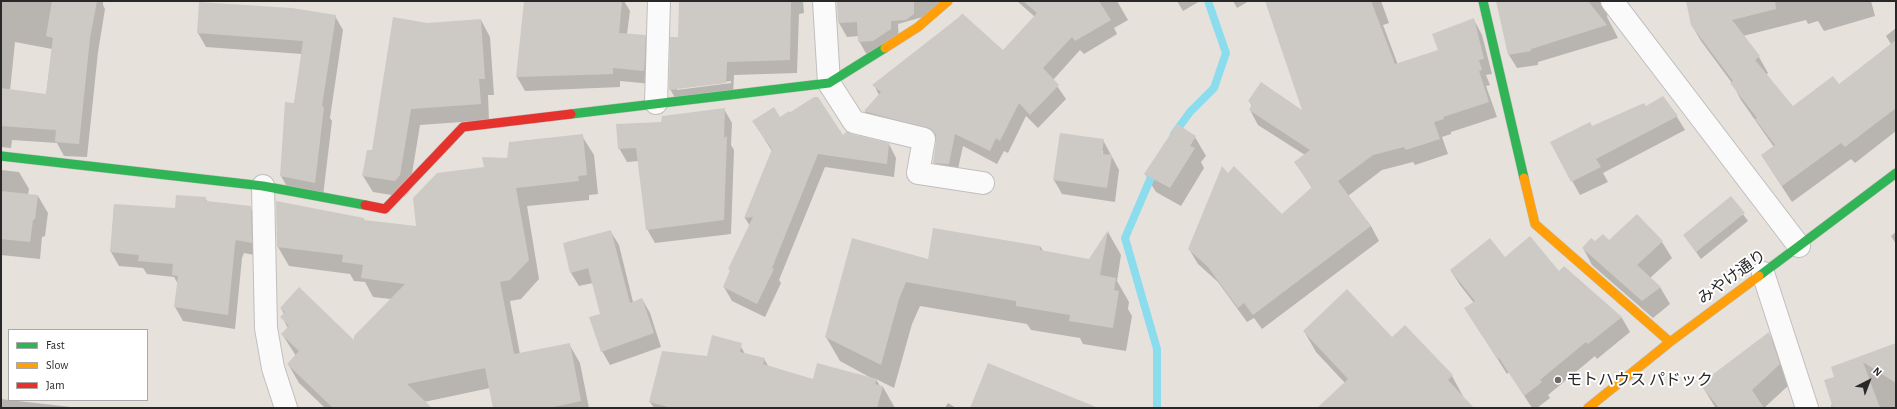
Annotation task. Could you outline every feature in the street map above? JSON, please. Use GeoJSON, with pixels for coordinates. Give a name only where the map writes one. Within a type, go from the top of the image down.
{"type":"FeatureCollection","features":[{"type":"Feature","properties":{"kind":"main road"},"geometry":{"type":"LineString","coordinates":[[1,156],[263,186],[385,210],[464,127],[829,83],[918,27],[948,1]]}},
{"type":"Feature","properties":{"kind":"main road"},"geometry":{"type":"LineString","coordinates":[[1483,1],[1534,224],[1670,342]]}},
{"type":"Feature","properties":{"kind":"main road","name":"みやけ通り"},"geometry":{"type":"LineString","coordinates":[[1588,408],[1670,342],[1896,173]]}},
{"type":"Feature","properties":{"kind":"street"},"geometry":{"type":"LineString","coordinates":[[656,104],[660,1]]}},
{"type":"Feature","properties":{"kind":"street"},"geometry":{"type":"LineString","coordinates":[[824,1],[829,83],[854,122],[924,139],[918,174],[983,183]]}},
{"type":"Feature","properties":{"kind":"street"},"geometry":{"type":"LineString","coordinates":[[1612,1],[1799,246]]}},
{"type":"Feature","properties":{"kind":"street"},"geometry":{"type":"LineString","coordinates":[[263,186],[266,328],[272,368],[286,408]]}},
{"type":"Feature","properties":{"kind":"street"},"geometry":{"type":"LineString","coordinates":[[1763,273],[1807,408]]}},
{"type":"Feature","properties":{"kind":"building"},"geometry":{"type":"Polygon","coordinates":[[[52,1],[97,1],[90,38],[79,144],[55,142],[56,130],[1,126],[1,88],[46,94],[53,38],[46,36],[52,1]]]}},
{"type":"Feature","properties":{"kind":"building"},"geometry":{"type":"Polygon","coordinates":[[[524,1],[622,1],[619,33],[646,35],[644,71],[613,68],[613,74],[516,77],[524,1]]]}},
{"type":"Feature","properties":{"kind":"building"},"geometry":{"type":"Polygon","coordinates":[[[679,1],[791,1],[790,60],[727,62],[726,83],[669,90],[670,37],[678,37],[679,1]]]}},
{"type":"Feature","properties":{"kind":"building"},"geometry":{"type":"Polygon","coordinates":[[[837,1],[914,1],[914,14],[906,20],[891,21],[891,29],[873,41],[858,42],[857,22],[838,23],[837,1]]]}},
{"type":"Feature","properties":{"kind":"building"},"geometry":{"type":"Polygon","coordinates":[[[1023,1],[1099,1],[1111,20],[1075,41],[1072,37],[1043,68],[1059,85],[1030,115],[1019,103],[1000,141],[996,138],[990,151],[955,134],[949,164],[933,163],[936,135],[932,130],[864,111],[881,92],[872,85],[963,14],[1003,50],[1037,13],[1023,1]]]}},
{"type":"Feature","properties":{"kind":"building"},"geometry":{"type":"Polygon","coordinates":[[[1265,1],[1371,1],[1395,64],[1438,50],[1432,34],[1474,18],[1484,59],[1479,60],[1482,70],[1479,71],[1489,102],[1443,117],[1444,119],[1434,122],[1440,139],[1406,150],[1404,147],[1373,155],[1338,181],[1371,226],[1253,315],[1244,303],[1238,308],[1208,267],[1188,249],[1222,166],[1228,173],[1234,166],[1282,214],[1312,187],[1294,162],[1310,150],[1249,110],[1252,104],[1248,101],[1261,82],[1302,110],[1265,1]]]}},
{"type":"Feature","properties":{"kind":"building"},"geometry":{"type":"Polygon","coordinates":[[[1496,1],[1588,1],[1607,25],[1531,49],[1531,51],[1508,55],[1496,1]]]}},
{"type":"Feature","properties":{"kind":"building"},"geometry":{"type":"Polygon","coordinates":[[[1686,1],[1775,1],[1776,9],[1732,20],[1760,56],[1755,60],[1793,106],[1833,76],[1839,84],[1896,40],[1896,108],[1845,147],[1841,143],[1782,186],[1761,155],[1775,145],[1755,119],[1757,118],[1730,83],[1733,81],[1691,25],[1686,1]]]}},
{"type":"Feature","properties":{"kind":"building"},"geometry":{"type":"Polygon","coordinates":[[[199,2],[292,8],[336,15],[322,106],[324,107],[315,183],[280,176],[285,102],[294,103],[303,41],[197,33],[199,2]]]}},
{"type":"Feature","properties":{"kind":"building"},"geometry":{"type":"Polygon","coordinates":[[[393,17],[427,23],[481,19],[485,79],[479,79],[481,104],[411,109],[400,175],[395,181],[362,176],[367,150],[372,150],[393,17]]]}},
{"type":"Feature","properties":{"kind":"building"},"geometry":{"type":"Polygon","coordinates":[[[1663,96],[1678,116],[1596,159],[1601,167],[1571,182],[1550,142],[1590,122],[1592,126],[1644,103],[1646,106],[1663,96]]]}},
{"type":"Feature","properties":{"kind":"building"},"geometry":{"type":"Polygon","coordinates":[[[814,97],[818,97],[843,135],[847,131],[851,134],[889,143],[887,164],[818,154],[772,268],[774,269],[757,304],[723,287],[730,270],[728,269],[753,217],[744,218],[772,149],[752,121],[774,107],[780,117],[814,97]]]}},
{"type":"Feature","properties":{"kind":"building"},"geometry":{"type":"Polygon","coordinates":[[[725,108],[724,138],[727,136],[724,220],[646,230],[636,148],[618,149],[616,124],[661,122],[662,116],[725,108]]]}},
{"type":"Feature","properties":{"kind":"building"},"geometry":{"type":"Polygon","coordinates":[[[1177,124],[1196,136],[1190,146],[1195,148],[1170,188],[1144,174],[1177,124]]]}},
{"type":"Feature","properties":{"kind":"building"},"geometry":{"type":"Polygon","coordinates":[[[1060,133],[1104,139],[1102,154],[1112,155],[1107,188],[1053,180],[1060,133]]]}},
{"type":"Feature","properties":{"kind":"building"},"geometry":{"type":"Polygon","coordinates":[[[583,134],[587,175],[578,176],[579,181],[516,188],[529,260],[510,280],[500,282],[514,354],[570,343],[581,401],[549,408],[493,408],[485,368],[407,384],[432,408],[333,408],[287,364],[299,351],[281,334],[289,326],[280,317],[285,312],[280,308],[299,287],[354,340],[354,336],[405,284],[361,278],[363,265],[342,262],[343,255],[277,247],[276,201],[364,218],[364,220],[416,226],[413,198],[437,173],[484,167],[482,157],[507,158],[509,142],[583,134]]]}},
{"type":"Feature","properties":{"kind":"building"},"geometry":{"type":"Polygon","coordinates":[[[1,191],[38,195],[30,242],[1,239],[1,191]]]}},
{"type":"Feature","properties":{"kind":"building"},"geometry":{"type":"Polygon","coordinates":[[[176,195],[206,197],[206,201],[251,206],[252,243],[236,240],[228,315],[174,307],[178,276],[172,275],[173,264],[138,261],[139,255],[110,252],[114,204],[175,208],[176,195]]]}},
{"type":"Feature","properties":{"kind":"building"},"geometry":{"type":"Polygon","coordinates":[[[1731,196],[1745,213],[1696,252],[1683,235],[1731,196]]]}},
{"type":"Feature","properties":{"kind":"building"},"geometry":{"type":"Polygon","coordinates":[[[1637,214],[1663,241],[1637,265],[1661,287],[1642,301],[1582,248],[1591,238],[1595,241],[1603,234],[1609,240],[1637,214]]]}},
{"type":"Feature","properties":{"kind":"building"},"geometry":{"type":"Polygon","coordinates":[[[933,228],[1040,246],[1040,250],[1089,259],[1108,230],[1100,275],[1116,278],[1114,290],[1119,291],[1113,328],[1069,321],[1070,315],[1016,306],[1016,301],[906,282],[899,299],[881,365],[825,337],[852,238],[928,259],[933,228]]]}},
{"type":"Feature","properties":{"kind":"building"},"geometry":{"type":"Polygon","coordinates":[[[611,230],[630,303],[642,298],[654,333],[601,352],[589,317],[600,314],[588,268],[570,273],[563,243],[611,230]]]}},
{"type":"Feature","properties":{"kind":"building"},"geometry":{"type":"Polygon","coordinates":[[[1530,236],[1559,271],[1564,266],[1622,317],[1588,344],[1586,342],[1540,380],[1542,382],[1524,396],[1499,358],[1497,359],[1464,308],[1475,301],[1450,270],[1490,238],[1505,257],[1530,236]]]}},
{"type":"Feature","properties":{"kind":"building"},"geometry":{"type":"Polygon","coordinates":[[[1347,289],[1392,337],[1405,325],[1453,375],[1448,380],[1474,408],[1317,408],[1348,379],[1303,331],[1347,289]]]}},
{"type":"Feature","properties":{"kind":"building"},"geometry":{"type":"Polygon","coordinates":[[[1769,332],[1780,364],[1752,390],[1764,408],[1719,408],[1700,384],[1769,332]]]}},
{"type":"Feature","properties":{"kind":"building"},"geometry":{"type":"Polygon","coordinates":[[[712,335],[742,343],[740,352],[765,358],[763,364],[813,379],[817,363],[877,379],[875,384],[883,386],[877,408],[672,408],[649,402],[662,351],[707,356],[712,335]]]}},
{"type":"Feature","properties":{"kind":"building"},"geometry":{"type":"Polygon","coordinates":[[[1896,343],[1896,383],[1863,362],[1880,408],[1833,408],[1824,380],[1834,377],[1831,367],[1896,343]]]}},
{"type":"Feature","properties":{"kind":"building"},"geometry":{"type":"Polygon","coordinates":[[[988,363],[1096,407],[1096,408],[970,408],[988,363]]]}},
{"type":"Feature","properties":{"kind":"waterway"},"geometry":{"type":"LineString","coordinates":[[1174,134],[1190,112],[1214,88],[1226,53],[1208,1]]}},
{"type":"Feature","properties":{"kind":"waterway"},"geometry":{"type":"LineString","coordinates":[[1155,168],[1125,238],[1157,349],[1157,408]]}},
{"type":"Feature","properties":{"kind":"traffic: fast"},"geometry":{"type":"LineString","coordinates":[[1483,1],[1524,178]]}},
{"type":"Feature","properties":{"kind":"traffic: fast"},"geometry":{"type":"LineString","coordinates":[[571,114],[829,83],[885,48]]}},
{"type":"Feature","properties":{"kind":"traffic: fast"},"geometry":{"type":"LineString","coordinates":[[1,156],[263,186],[365,205]]}},
{"type":"Feature","properties":{"kind":"traffic: fast"},"geometry":{"type":"LineString","coordinates":[[1759,276],[1896,173]]}},
{"type":"Feature","properties":{"kind":"traffic: slow"},"geometry":{"type":"LineString","coordinates":[[885,48],[918,27],[948,1]]}},
{"type":"Feature","properties":{"kind":"traffic: slow"},"geometry":{"type":"LineString","coordinates":[[1524,178],[1535,224],[1670,342]]}},
{"type":"Feature","properties":{"kind":"traffic: slow"},"geometry":{"type":"LineString","coordinates":[[1588,408],[1670,342],[1759,276]]}},
{"type":"Feature","properties":{"kind":"traffic: jam"},"geometry":{"type":"LineString","coordinates":[[365,205],[385,209],[463,127],[571,114]]}},
{"type":"Feature","properties":{"kind":"place","name":"モトハウス パドック"},"geometry":{"type":"Point","coordinates":[1558,380]}}]}
